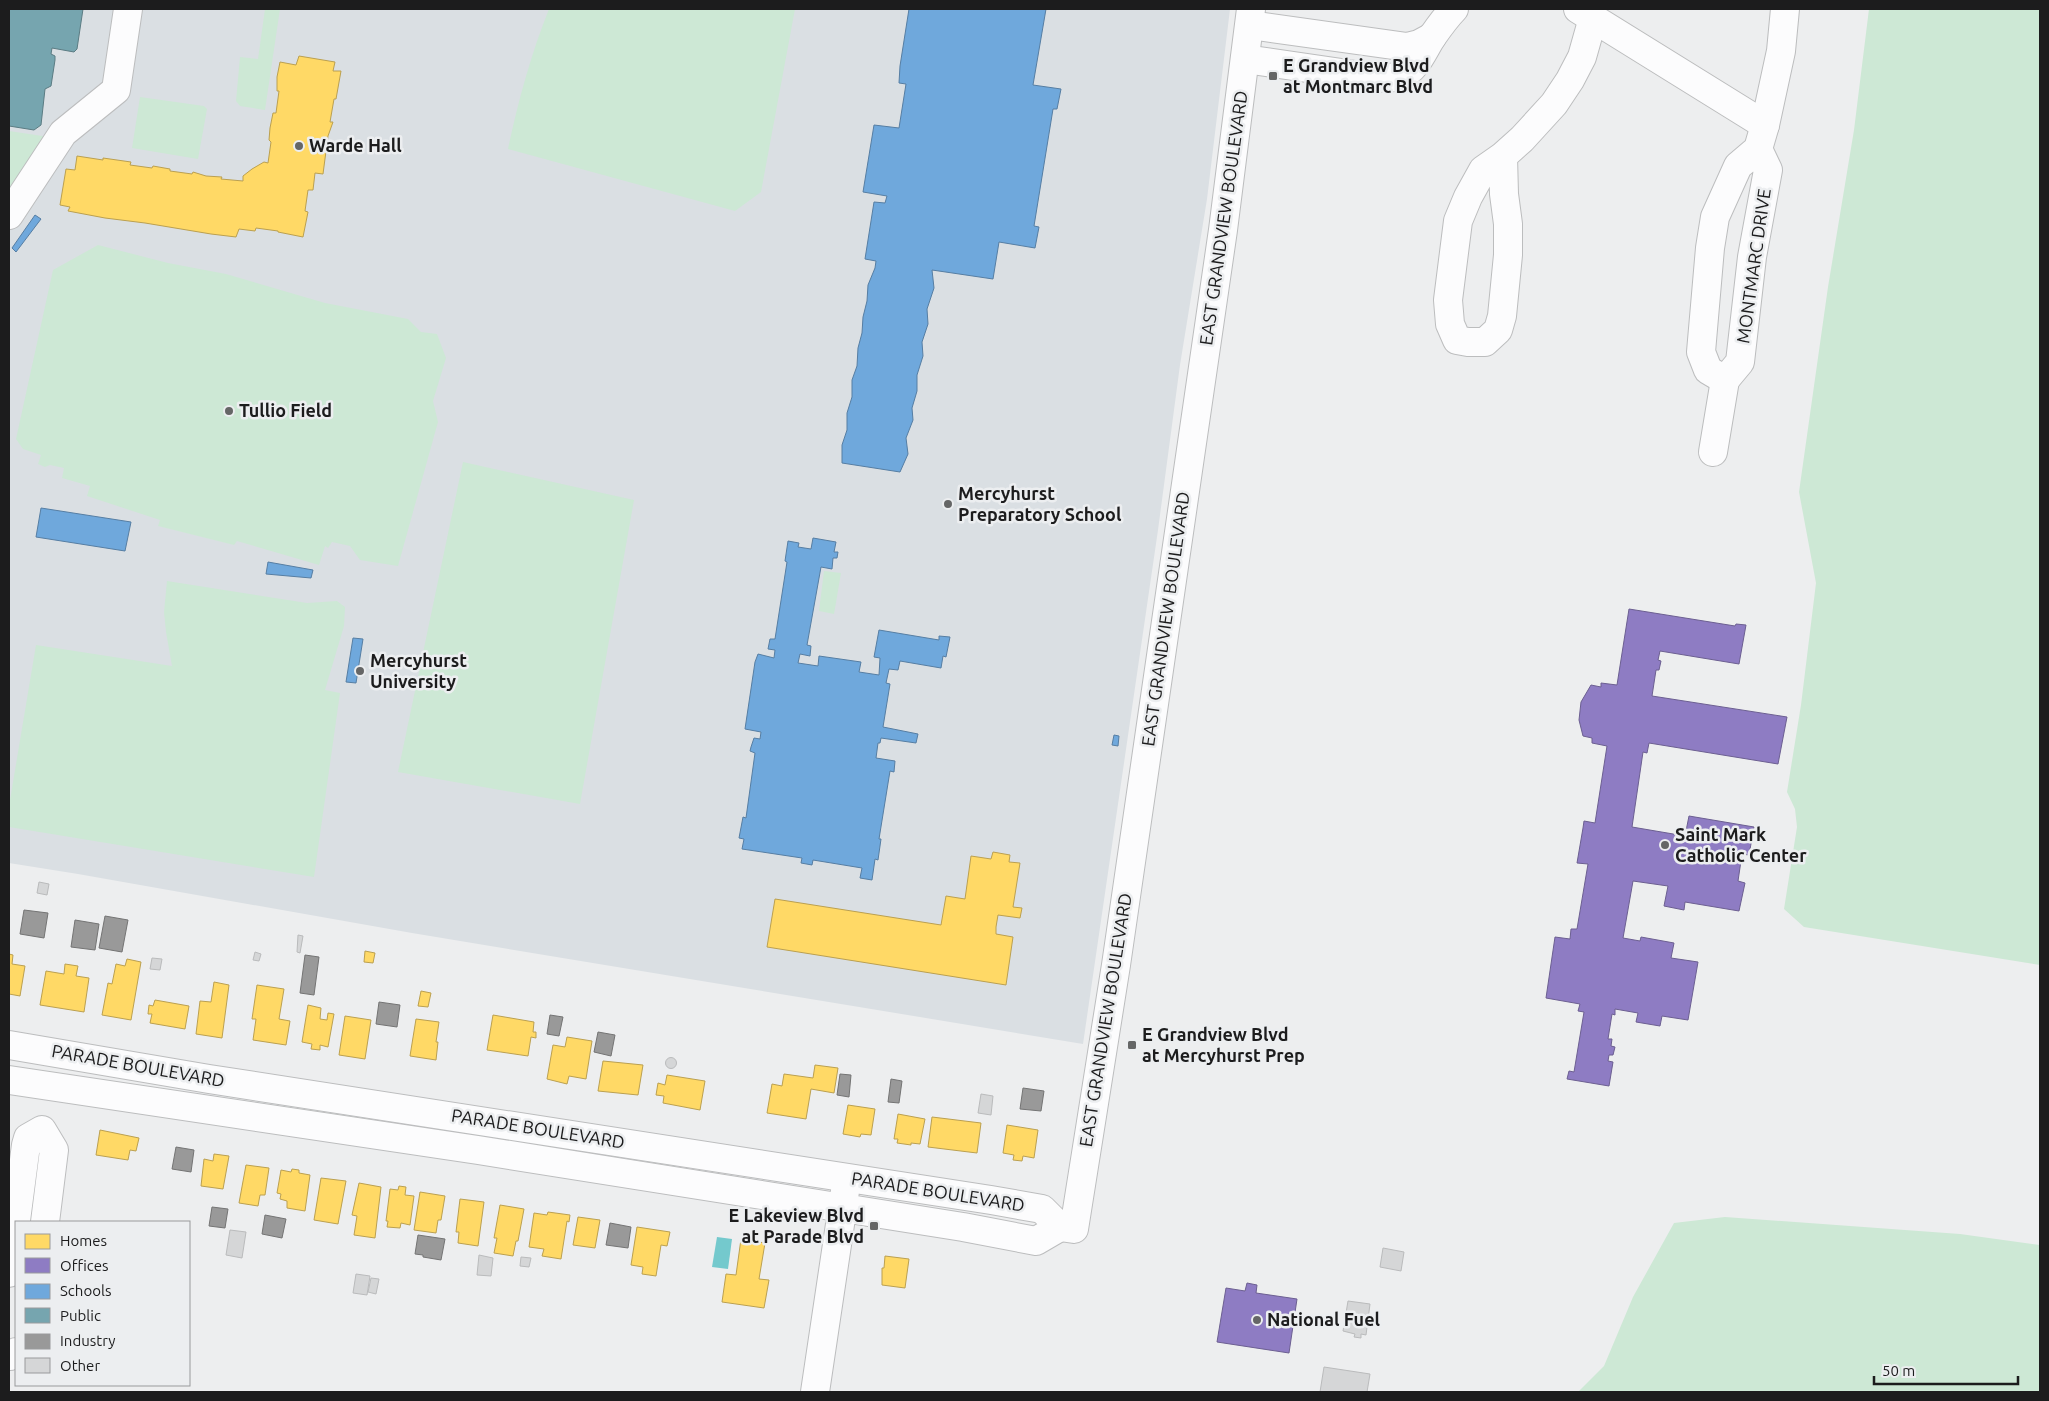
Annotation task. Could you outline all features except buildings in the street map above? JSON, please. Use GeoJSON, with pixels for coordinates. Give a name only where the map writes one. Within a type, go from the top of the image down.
{"type":"FeatureCollection","features":[{"type":"Feature","properties":{"kind":"street"},"geometry":{"type":"LineString","coordinates":[[9,215],[63,133],[116,90],[128,9]]}},
{"type":"Feature","properties":{"kind":"street"},"geometry":{"type":"LineString","coordinates":[[1245,60],[1385,78],[1399,76],[1409,71],[1416,63],[1432,37],[1454,9]]}},
{"type":"Feature","properties":{"kind":"street"},"geometry":{"type":"LineString","coordinates":[[1503,156],[1504,194],[1508,224],[1508,255],[1502,316],[1498,330],[1485,342],[1457,340],[1450,324],[1448,300],[1458,221],[1468,197],[1483,170],[1503,156],[1554,104],[1570,80],[1582,57],[1586,13],[1762,137],[1781,51],[1785,9]]}},
{"type":"Feature","properties":{"kind":"street"},"geometry":{"type":"LineString","coordinates":[[1250,17],[1407,47],[1419,44],[1432,37]]}},
{"type":"Feature","properties":{"kind":"street","name":"EAST GRANDVIEW BOULEVARD"},"geometry":{"type":"LineString","coordinates":[[1067,1228],[1144,770],[1223,230],[1250,17]]}},
{"type":"Feature","properties":{"kind":"street","name":"MONTMARC DRIVE"},"geometry":{"type":"LineString","coordinates":[[1725,380],[1708,370],[1701,352],[1710,248],[1715,217],[1738,166],[1762,137]]}},
{"type":"Feature","properties":{"kind":"street","name":"MONTMARC DRIVE"},"geometry":{"type":"LineString","coordinates":[[1713,452],[1725,380],[1740,362],[1752,257],[1768,170],[1762,137]]}},
{"type":"Feature","properties":{"kind":"street","name":"PARADE BOULEVARD"},"geometry":{"type":"LineString","coordinates":[[9,1045],[209,1079],[848,1177],[1042,1210],[1067,1228],[1036,1242],[964,1227],[478,1150],[9,1080]]}},
{"type":"Feature","properties":{"kind":"street"},"geometry":{"type":"LineString","coordinates":[[45,1221],[54,1150],[42,1130],[56,1053]]}},
{"type":"Feature","properties":{"kind":"street"},"geometry":{"type":"LineString","coordinates":[[16,1221],[28,1138],[42,1130]]}},
{"type":"Feature","properties":{"kind":"street"},"geometry":{"type":"LineString","coordinates":[[815,1392],[848,1177]]}},
{"type":"Feature","properties":{"kind":"street"},"geometry":{"type":"LineString","coordinates":[[9,1274],[15,1228]]}},
{"type":"Feature","properties":{"kind":"shaded area"},"geometry":{"type":"Polygon","coordinates":[[[9,9],[1230,9],[1207,199],[1180,365],[1158,530],[1083,1044],[412,933],[9,863],[9,9]]]}},
{"type":"Feature","properties":{"kind":"green space"},"geometry":{"type":"Polygon","coordinates":[[[265,9],[280,9],[265,110],[240,106],[236,101],[240,57],[258,59],[265,9]]]}},
{"type":"Feature","properties":{"kind":"green space"},"geometry":{"type":"Polygon","coordinates":[[[549,9],[795,9],[761,192],[735,211],[508,149],[536,43],[549,9]]]}},
{"type":"Feature","properties":{"kind":"green space"},"geometry":{"type":"Polygon","coordinates":[[[1869,9],[2040,9],[2040,965],[1804,927],[1784,909],[1797,827],[1795,809],[1787,792],[1801,705],[1816,583],[1799,492],[1828,287],[1854,130],[1869,9]]]}},
{"type":"Feature","properties":{"kind":"green space"},"geometry":{"type":"Polygon","coordinates":[[[140,97],[204,106],[207,109],[198,159],[132,148],[140,97]]]}},
{"type":"Feature","properties":{"kind":"green space"},"geometry":{"type":"Polygon","coordinates":[[[9,131],[49,137],[9,200],[9,131]]]}},
{"type":"Feature","properties":{"kind":"green space","name":"Tullio Field"},"geometry":{"type":"Polygon","coordinates":[[[98,245],[168,263],[226,274],[325,303],[408,319],[421,332],[437,334],[446,358],[433,401],[438,422],[398,566],[360,560],[350,546],[332,542],[328,548],[325,546],[319,565],[237,541],[234,545],[158,526],[160,520],[87,496],[90,486],[62,478],[64,468],[50,465],[45,467],[38,464],[41,455],[23,449],[16,439],[53,270],[98,245]]]}},
{"type":"Feature","properties":{"kind":"green space"},"geometry":{"type":"Polygon","coordinates":[[[463,462],[634,500],[580,804],[398,772],[463,462]]]}},
{"type":"Feature","properties":{"kind":"green space"},"geometry":{"type":"Polygon","coordinates":[[[824,571],[841,573],[834,614],[819,611],[824,571]]]}},
{"type":"Feature","properties":{"kind":"green space"},"geometry":{"type":"Polygon","coordinates":[[[167,581],[307,603],[337,601],[345,607],[344,626],[325,690],[340,693],[314,877],[9,827],[9,806],[36,645],[172,666],[164,612],[167,581]]]}},
{"type":"Feature","properties":{"kind":"green space"},"geometry":{"type":"Polygon","coordinates":[[[1725,1217],[1960,1234],[2040,1245],[2040,1392],[1578,1392],[1604,1366],[1633,1297],[1674,1223],[1725,1217]]]}},
{"type":"Feature","properties":{"kind":"water"},"geometry":{"type":"Polygon","coordinates":[[[717,1237],[732,1239],[728,1269],[712,1267],[717,1237]]]}},
{"type":"Feature","properties":{"kind":"place","name":"E Grandview Blvd at Montmarc Blvd"},"geometry":{"type":"Point","coordinates":[1273,76]}},
{"type":"Feature","properties":{"kind":"place","name":"Warde Hall"},"geometry":{"type":"Point","coordinates":[299,146]}},
{"type":"Feature","properties":{"kind":"place","name":"Tullio Field"},"geometry":{"type":"Point","coordinates":[229,411]}},
{"type":"Feature","properties":{"kind":"place","name":"Mercyhurst Preparatory School"},"geometry":{"type":"Point","coordinates":[948,504]}},
{"type":"Feature","properties":{"kind":"place","name":"Mercyhurst University"},"geometry":{"type":"Point","coordinates":[360,671]}},
{"type":"Feature","properties":{"kind":"place","name":"Saint Mark Catholic Center"},"geometry":{"type":"Point","coordinates":[1665,845]}},
{"type":"Feature","properties":{"kind":"place","name":"E Grandview Blvd at Mercyhurst Prep"},"geometry":{"type":"Point","coordinates":[1132,1045]}},
{"type":"Feature","properties":{"kind":"place","name":"E Lakeview Blvd at Parade Blvd"},"geometry":{"type":"Point","coordinates":[874,1226]}},
{"type":"Feature","properties":{"kind":"place","name":"National Fuel"},"geometry":{"type":"Point","coordinates":[1257,1320]}}]}
